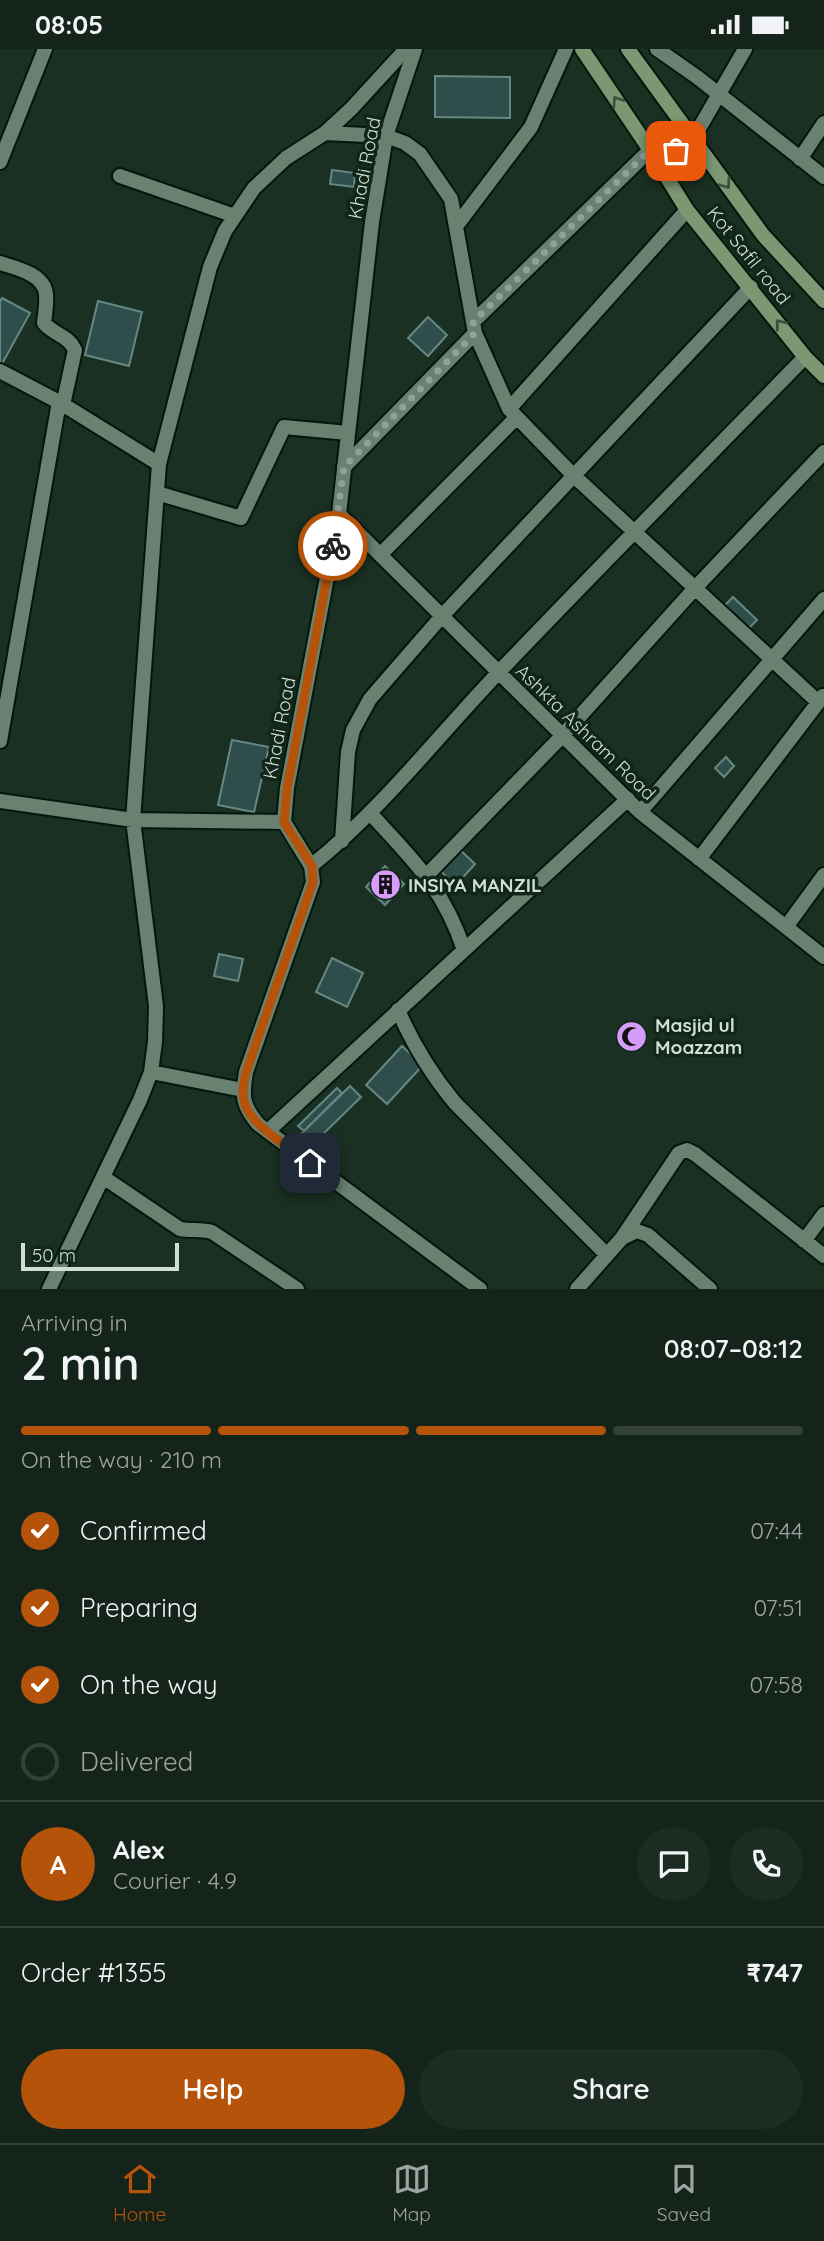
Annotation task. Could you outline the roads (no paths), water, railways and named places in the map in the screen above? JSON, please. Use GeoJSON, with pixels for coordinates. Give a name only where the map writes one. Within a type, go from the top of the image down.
{"type":"FeatureCollection","features":[{"type":"Feature","properties":{"kind":"main road","name":"Kot Safil road"},"geometry":{"type":"LineString","coordinates":[[582,49],[650,150],[687,211],[805,357],[824,376]]}},
{"type":"Feature","properties":{"kind":"main road","name":"Kot Safil road"},"geometry":{"type":"LineString","coordinates":[[628,49],[763,235],[824,301]]}},
{"type":"Feature","properties":{"kind":"street"},"geometry":{"type":"LineString","coordinates":[[0,162],[45,49]]}},
{"type":"Feature","properties":{"kind":"street"},"geometry":{"type":"LineString","coordinates":[[49,1289],[151,1072],[156,1006],[133,820],[159,464],[210,267],[225,231],[254,188],[286,158],[325,133],[406,49]]}},
{"type":"Feature","properties":{"kind":"street","name":"Khadi Road"},"geometry":{"type":"LineString","coordinates":[[284,822],[287,789],[339,514],[372,222],[386,137],[415,49]]}},
{"type":"Feature","properties":{"kind":"street"},"geometry":{"type":"LineString","coordinates":[[457,225],[531,127],[566,49]]}},
{"type":"Feature","properties":{"kind":"street"},"geometry":{"type":"LineString","coordinates":[[657,49],[824,177]]}},
{"type":"Feature","properties":{"kind":"street"},"geometry":{"type":"LineString","coordinates":[[658,163],[693,139],[745,49]]}},
{"type":"Feature","properties":{"kind":"street"},"geometry":{"type":"LineString","coordinates":[[800,159],[824,123]]}},
{"type":"Feature","properties":{"kind":"street"},"geometry":{"type":"LineString","coordinates":[[325,133],[386,137],[405,143],[420,154],[451,199],[474,327],[512,413],[573,475],[773,660],[821,699],[699,859]]}},
{"type":"Feature","properties":{"kind":"street"},"geometry":{"type":"LineString","coordinates":[[344,467],[474,327],[650,150]]}},
{"type":"Feature","properties":{"kind":"street"},"geometry":{"type":"LineString","coordinates":[[120,176],[235,216]]}},
{"type":"Feature","properties":{"kind":"street"},"geometry":{"type":"LineString","coordinates":[[381,554],[512,413],[687,211]]}},
{"type":"Feature","properties":{"kind":"street"},"geometry":{"type":"LineString","coordinates":[[0,263],[21,269],[42,285],[46,293],[44,323],[67,338],[75,350],[61,403],[0,741]]}},
{"type":"Feature","properties":{"kind":"street"},"geometry":{"type":"LineString","coordinates":[[342,841],[348,752],[353,730],[361,713],[442,616],[751,287]]}},
{"type":"Feature","properties":{"kind":"street"},"geometry":{"type":"LineString","coordinates":[[312,866],[370,813],[498,673],[805,357]]}},
{"type":"Feature","properties":{"kind":"street"},"geometry":{"type":"LineString","coordinates":[[0,371],[61,403],[159,464]]}},
{"type":"Feature","properties":{"kind":"street"},"geometry":{"type":"LineString","coordinates":[[157,493],[241,518],[284,427],[348,433]]}},
{"type":"Feature","properties":{"kind":"street"},"geometry":{"type":"LineString","coordinates":[[427,875],[563,735],[695,587],[824,452]]}},
{"type":"Feature","properties":{"kind":"street","name":"Ashkta Ashram Road"},"geometry":{"type":"LineString","coordinates":[[339,514],[640,812],[824,957]]}},
{"type":"Feature","properties":{"kind":"street"},"geometry":{"type":"LineString","coordinates":[[640,812],[824,599]]}},
{"type":"Feature","properties":{"kind":"street"},"geometry":{"type":"LineString","coordinates":[[268,1131],[628,799]]}},
{"type":"Feature","properties":{"kind":"street"},"geometry":{"type":"LineString","coordinates":[[0,801],[133,820],[284,822],[312,866],[313,882],[246,1072],[244,1103],[258,1124],[480,1289]]}},
{"type":"Feature","properties":{"kind":"street"},"geometry":{"type":"LineString","coordinates":[[370,813],[427,875],[455,925],[464,950]]}},
{"type":"Feature","properties":{"kind":"street"},"geometry":{"type":"LineString","coordinates":[[786,927],[824,875]]}},
{"type":"Feature","properties":{"kind":"street"},"geometry":{"type":"LineString","coordinates":[[398,1010],[412,1042],[433,1077],[455,1103],[607,1255]]}},
{"type":"Feature","properties":{"kind":"street"},"geometry":{"type":"LineString","coordinates":[[151,1072],[243,1090]]}},
{"type":"Feature","properties":{"kind":"street"},"geometry":{"type":"LineString","coordinates":[[579,1288],[622,1238],[679,1153],[687,1150],[824,1256]]}},
{"type":"Feature","properties":{"kind":"street"},"geometry":{"type":"LineString","coordinates":[[103,1177],[180,1229],[212,1232],[297,1289]]}},
{"type":"Feature","properties":{"kind":"street"},"geometry":{"type":"LineString","coordinates":[[804,1241],[824,1214]]}},
{"type":"Feature","properties":{"kind":"street"},"geometry":{"type":"LineString","coordinates":[[622,1238],[637,1231],[648,1235],[710,1289]]}},
{"type":"Feature","properties":{"kind":"place","name":"INSIYA MANZIL"},"geometry":{"type":"Point","coordinates":[385,885]}},
{"type":"Feature","properties":{"kind":"place","name":"Masjid ul Moazzam"},"geometry":{"type":"Point","coordinates":[632,1036]}}]}
